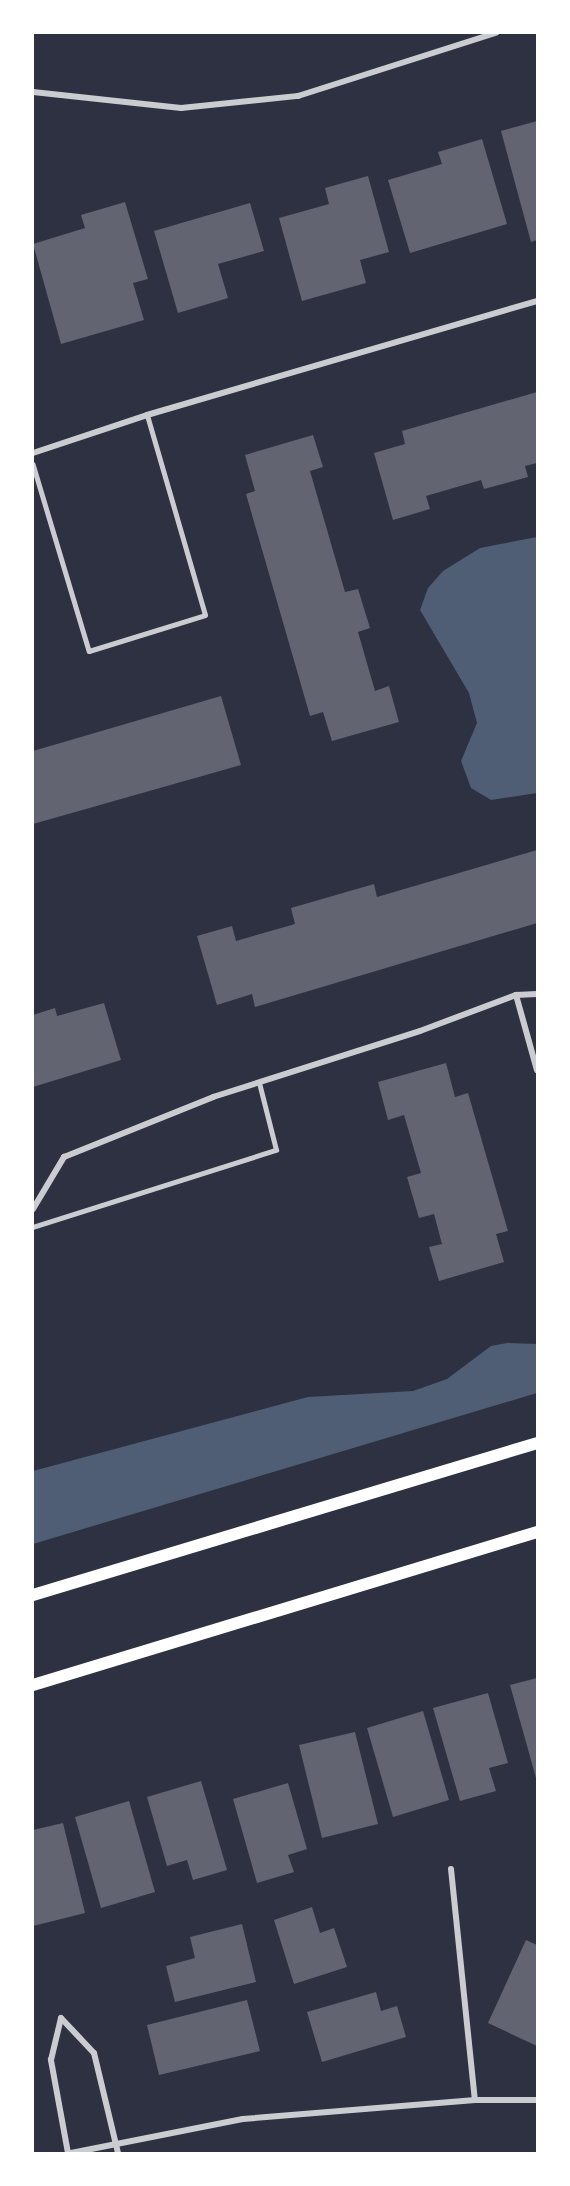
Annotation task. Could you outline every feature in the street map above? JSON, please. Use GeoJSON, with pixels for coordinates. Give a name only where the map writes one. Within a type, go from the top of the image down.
{"type":"FeatureCollection","features":[{"type":"Feature","properties":{"kind":"main road"},"geometry":{"type":"LineString","coordinates":[[33,1595],[537,1443]]}},
{"type":"Feature","properties":{"kind":"main road"},"geometry":{"type":"LineString","coordinates":[[33,1685],[537,1532]]}},
{"type":"Feature","properties":{"kind":"street"},"geometry":{"type":"LineString","coordinates":[[33,92],[181,108],[298,96],[496,33]]}},
{"type":"Feature","properties":{"kind":"street"},"geometry":{"type":"LineString","coordinates":[[33,453],[147,416],[537,301]]}},
{"type":"Feature","properties":{"kind":"street"},"geometry":{"type":"LineString","coordinates":[[33,1209],[63,1157],[259,1083],[420,1031],[516,995],[537,994]]}},
{"type":"Feature","properties":{"kind":"street"},"geometry":{"type":"LineString","coordinates":[[516,995],[537,1070]]}},
{"type":"Feature","properties":{"kind":"street"},"geometry":{"type":"LineString","coordinates":[[451,1869],[476,2100]]}},
{"type":"Feature","properties":{"kind":"street"},"geometry":{"type":"LineString","coordinates":[[118,2153],[116,2143],[94,2054],[61,2018],[51,2060],[70,2153],[116,2143],[243,2119],[476,2100],[537,2100]]}},
{"type":"Feature","properties":{"kind":"lane"},"geometry":{"type":"LineString","coordinates":[[33,464],[89,651],[205,615],[147,416]]}},
{"type":"Feature","properties":{"kind":"lane"},"geometry":{"type":"LineString","coordinates":[[33,1227],[276,1150],[259,1083]]}},
{"type":"Feature","properties":{"kind":"water"},"geometry":{"type":"Polygon","coordinates":[[[537,537],[537,793],[491,800],[471,788],[461,761],[477,723],[469,693],[420,610],[428,588],[443,571],[480,548],[537,537]]]}},
{"type":"Feature","properties":{"kind":"water"},"geometry":{"type":"Polygon","coordinates":[[[507,1343],[537,1344],[537,1393],[33,1544],[33,1471],[308,1397],[413,1391],[447,1379],[491,1346],[507,1343]]]}},
{"type":"Feature","properties":{"kind":"building"},"geometry":{"type":"Polygon","coordinates":[[[537,121],[537,240],[531,242],[501,131],[537,121]]]}},
{"type":"Feature","properties":{"kind":"building"},"geometry":{"type":"Polygon","coordinates":[[[482,139],[507,224],[410,253],[388,180],[442,164],[438,152],[482,139]]]}},
{"type":"Feature","properties":{"kind":"building"},"geometry":{"type":"Polygon","coordinates":[[[368,176],[389,252],[360,260],[366,283],[302,301],[279,218],[329,204],[325,188],[368,176]]]}},
{"type":"Feature","properties":{"kind":"building"},"geometry":{"type":"Polygon","coordinates":[[[125,202],[148,279],[133,283],[144,320],[61,344],[33,244],[85,228],[81,215],[125,202]]]}},
{"type":"Feature","properties":{"kind":"building"},"geometry":{"type":"Polygon","coordinates":[[[250,203],[264,251],[218,264],[228,298],[178,313],[154,231],[250,203]]]}},
{"type":"Feature","properties":{"kind":"building"},"geometry":{"type":"Polygon","coordinates":[[[537,392],[537,463],[525,466],[528,477],[484,489],[481,480],[426,496],[430,509],[393,520],[374,453],[405,444],[402,431],[537,392]]]}},
{"type":"Feature","properties":{"kind":"building"},"geometry":{"type":"Polygon","coordinates":[[[313,435],[323,467],[310,471],[345,592],[358,589],[370,628],[358,632],[375,691],[389,686],[399,722],[332,741],[323,712],[310,716],[246,494],[255,491],[245,455],[313,435]]]}},
{"type":"Feature","properties":{"kind":"building"},"geometry":{"type":"Polygon","coordinates":[[[221,696],[241,765],[33,824],[33,751],[221,696]]]}},
{"type":"Feature","properties":{"kind":"building"},"geometry":{"type":"Polygon","coordinates":[[[537,850],[537,923],[255,1007],[252,994],[217,1005],[197,936],[232,926],[236,941],[295,924],[291,908],[374,884],[377,897],[537,850]]]}},
{"type":"Feature","properties":{"kind":"building"},"geometry":{"type":"Polygon","coordinates":[[[104,1003],[121,1060],[33,1087],[33,1015],[55,1008],[57,1016],[104,1003]]]}},
{"type":"Feature","properties":{"kind":"building"},"geometry":{"type":"Polygon","coordinates":[[[446,1063],[455,1097],[468,1093],[508,1231],[496,1234],[504,1262],[439,1281],[429,1247],[442,1244],[434,1214],[419,1218],[407,1177],[421,1173],[404,1115],[388,1120],[378,1082],[446,1063]]]}},
{"type":"Feature","properties":{"kind":"building"},"geometry":{"type":"Polygon","coordinates":[[[537,1678],[537,1778],[536,1778],[510,1685],[537,1678]]]}},
{"type":"Feature","properties":{"kind":"building"},"geometry":{"type":"Polygon","coordinates":[[[488,1693],[508,1763],[489,1768],[496,1791],[460,1801],[433,1708],[488,1693]]]}},
{"type":"Feature","properties":{"kind":"building"},"geometry":{"type":"Polygon","coordinates":[[[423,1711],[449,1800],[393,1817],[367,1728],[423,1711]]]}},
{"type":"Feature","properties":{"kind":"building"},"geometry":{"type":"Polygon","coordinates":[[[355,1732],[378,1824],[322,1838],[299,1745],[355,1732]]]}},
{"type":"Feature","properties":{"kind":"building"},"geometry":{"type":"Polygon","coordinates":[[[201,1781],[227,1870],[193,1880],[187,1860],[167,1866],[147,1797],[201,1781]]]}},
{"type":"Feature","properties":{"kind":"building"},"geometry":{"type":"Polygon","coordinates":[[[288,1783],[307,1849],[288,1855],[294,1872],[257,1883],[233,1799],[288,1783]]]}},
{"type":"Feature","properties":{"kind":"building"},"geometry":{"type":"Polygon","coordinates":[[[129,1801],[155,1892],[101,1908],[75,1817],[129,1801]]]}},
{"type":"Feature","properties":{"kind":"building"},"geometry":{"type":"Polygon","coordinates":[[[63,1823],[85,1913],[33,1926],[33,1830],[63,1823]]]}},
{"type":"Feature","properties":{"kind":"building"},"geometry":{"type":"Polygon","coordinates":[[[312,1907],[320,1933],[334,1928],[347,1967],[294,1984],[274,1920],[312,1907]]]}},
{"type":"Feature","properties":{"kind":"building"},"geometry":{"type":"Polygon","coordinates":[[[242,1924],[256,1982],[175,2002],[166,1966],[195,1958],[190,1937],[242,1924]]]}},
{"type":"Feature","properties":{"kind":"building"},"geometry":{"type":"Polygon","coordinates":[[[526,1940],[537,1945],[537,2046],[488,2023],[526,1940]]]}},
{"type":"Feature","properties":{"kind":"building"},"geometry":{"type":"Polygon","coordinates":[[[376,1992],[381,2011],[397,2006],[406,2037],[322,2062],[307,2012],[376,1992]]]}},
{"type":"Feature","properties":{"kind":"building"},"geometry":{"type":"Polygon","coordinates":[[[247,2000],[260,2051],[159,2075],[147,2025],[247,2000]]]}}]}
